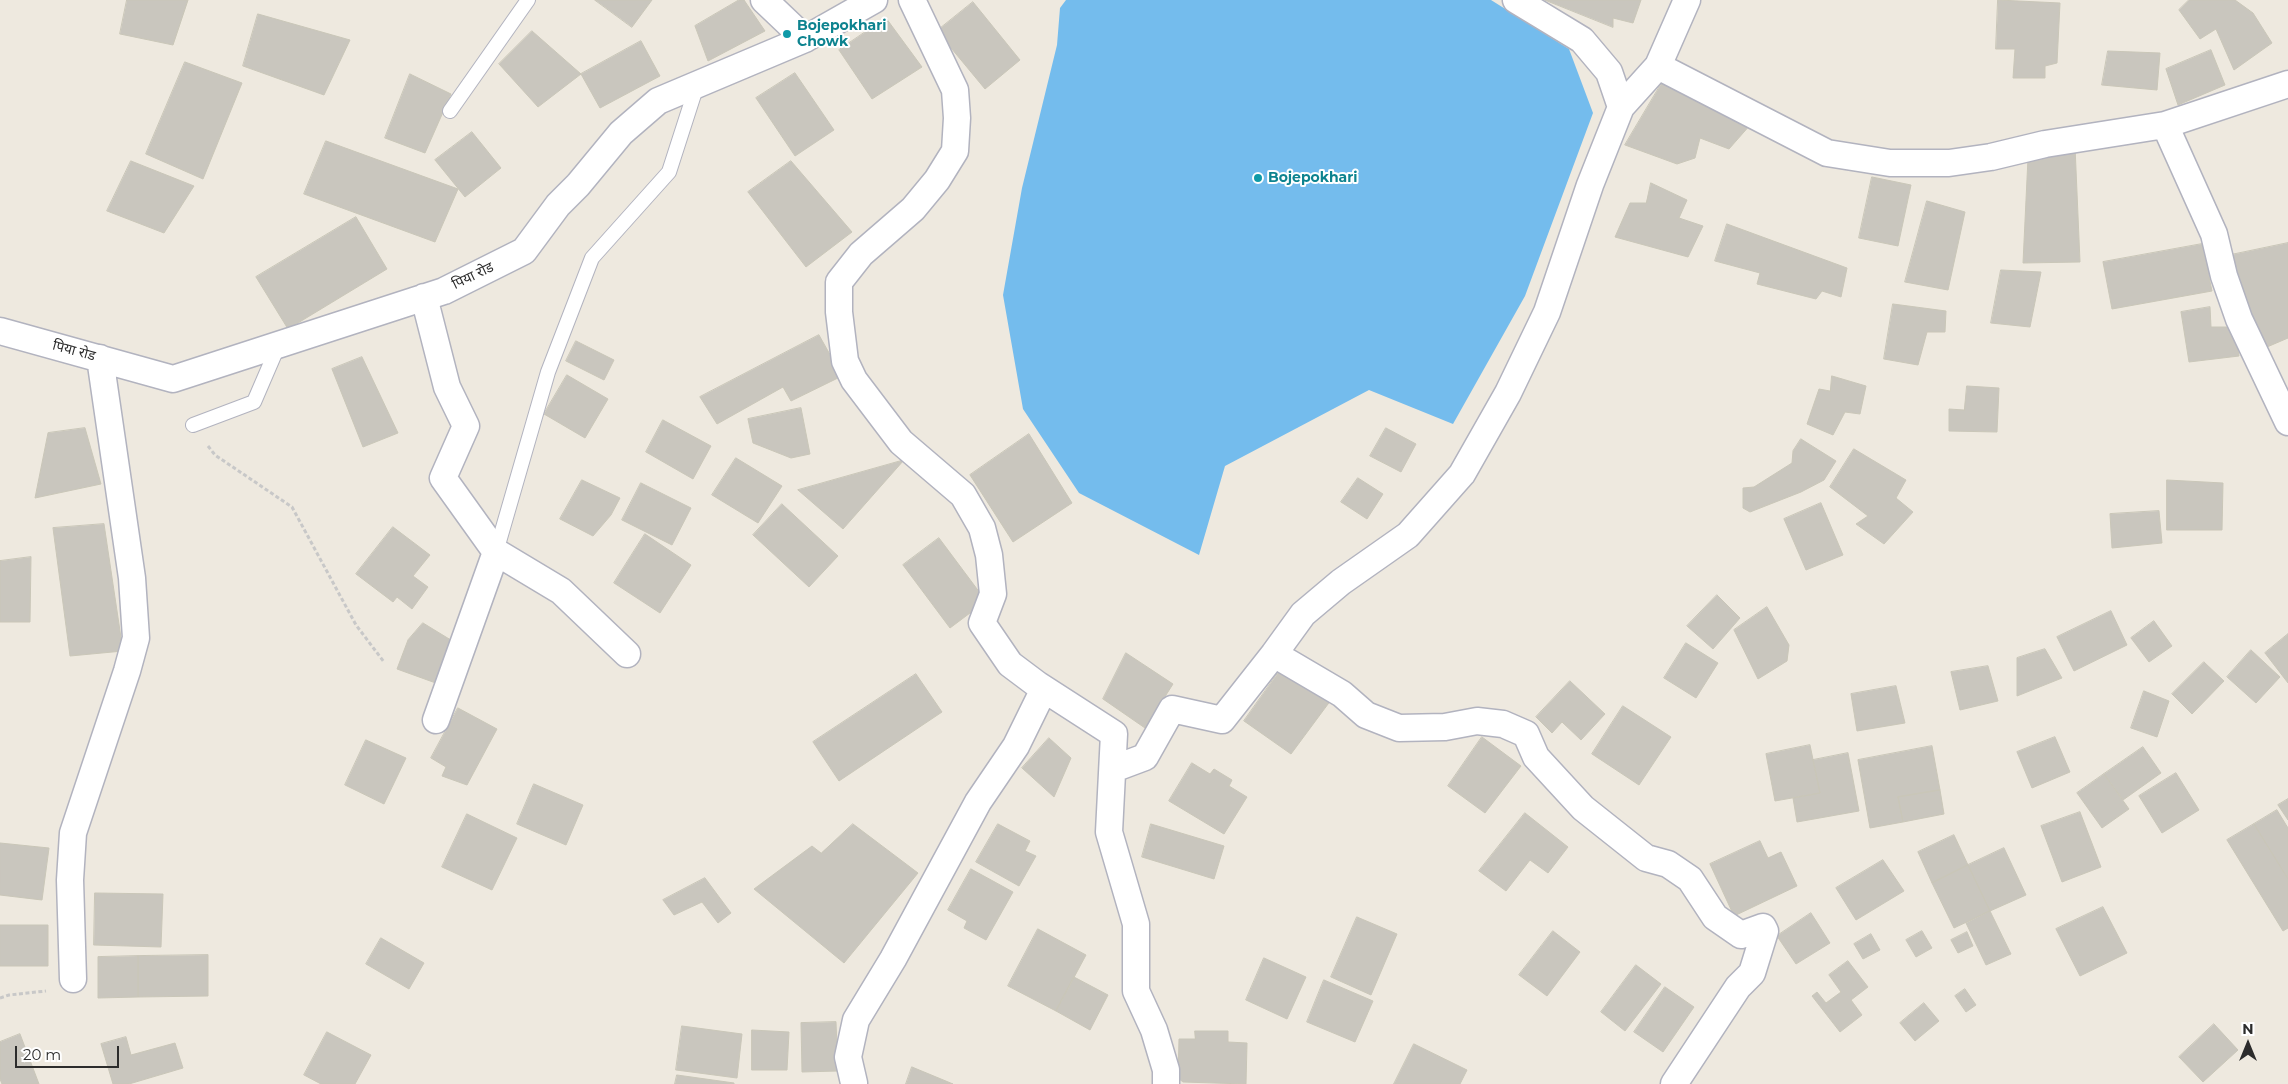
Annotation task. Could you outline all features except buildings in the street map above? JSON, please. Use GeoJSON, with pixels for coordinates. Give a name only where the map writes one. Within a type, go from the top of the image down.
{"type":"FeatureCollection","features":[{"type":"Feature","properties":{"kind":"street"},"geometry":{"type":"LineString","coordinates":[[764,0],[805,39]]}},
{"type":"Feature","properties":{"kind":"street","name":"पिया रोड"},"geometry":{"type":"LineString","coordinates":[[0,331],[174,379],[444,290],[524,251],[558,205],[578,185],[621,133],[658,101],[805,39],[874,0]]}},
{"type":"Feature","properties":{"kind":"street"},"geometry":{"type":"LineString","coordinates":[[912,0],[955,90],[957,118],[955,151],[937,180],[913,209],[860,254],[839,282],[839,312],[845,361],[854,380],[901,442],[963,495],[982,528],[989,555],[993,594],[982,623],[1010,664],[1038,685],[1114,734],[1109,832],[1136,924],[1136,991],[1154,1030],[1166,1070],[1166,1084]]}},
{"type":"Feature","properties":{"kind":"street"},"geometry":{"type":"LineString","coordinates":[[1516,0],[1582,40],[1609,72],[1621,108]]}},
{"type":"Feature","properties":{"kind":"street"},"geometry":{"type":"LineString","coordinates":[[1113,769],[1145,757],[1172,709],[1222,720],[1303,614],[1341,582],[1408,535],[1462,474],[1508,394],[1546,312],[1590,185],[1621,108],[1658,66],[1686,0]]}},
{"type":"Feature","properties":{"kind":"street"},"geometry":{"type":"LineString","coordinates":[[1658,66],[1827,153],[1890,163],[1949,163],[1991,157],[2054,142],[2165,125],[2288,84]]}},
{"type":"Feature","properties":{"kind":"street"},"geometry":{"type":"LineString","coordinates":[[2165,125],[2214,234],[2224,276],[2239,318],[2288,422]]}},
{"type":"Feature","properties":{"kind":"street"},"geometry":{"type":"LineString","coordinates":[[424,297],[448,387],[466,426],[443,478],[496,552],[561,591],[627,654]]}},
{"type":"Feature","properties":{"kind":"street"},"geometry":{"type":"LineString","coordinates":[[73,979],[70,880],[73,833],[127,671],[136,638],[132,578],[100,358]]}},
{"type":"Feature","properties":{"kind":"street"},"geometry":{"type":"LineString","coordinates":[[436,720],[496,552]]}},
{"type":"Feature","properties":{"kind":"street"},"geometry":{"type":"LineString","coordinates":[[1274,654],[1342,694],[1366,715],[1399,728],[1445,727],[1477,721],[1503,724],[1526,734],[1536,757],[1583,808],[1646,858],[1668,864],[1690,878],[1715,917],[1741,935],[1763,927],[1764,931],[1752,974],[1738,987],[1674,1084]]}},
{"type":"Feature","properties":{"kind":"street"},"geometry":{"type":"LineString","coordinates":[[854,1083],[848,1057],[856,1020],[893,959],[978,802],[1016,746],[1044,689]]}},
{"type":"Feature","properties":{"kind":"lane"},"geometry":{"type":"LineString","coordinates":[[450,112],[528,0]]}},
{"type":"Feature","properties":{"kind":"lane"},"geometry":{"type":"LineString","coordinates":[[496,552],[548,372],[592,258],[668,172],[698,84]]}},
{"type":"Feature","properties":{"kind":"lane"},"geometry":{"type":"LineString","coordinates":[[193,425],[254,402],[279,344]]}},
{"type":"Feature","properties":{"kind":"path"},"geometry":{"type":"LineString","coordinates":[[193,425],[215,455],[292,507],[356,625],[384,662]]}},
{"type":"Feature","properties":{"kind":"path"},"geometry":{"type":"LineString","coordinates":[[0,998],[9,995],[60,989],[73,979]]}},
{"type":"Feature","properties":{"kind":"water"},"geometry":{"type":"Polygon","coordinates":[[[1066,0],[1491,0],[1569,49],[1593,113],[1525,296],[1453,424],[1369,390],[1225,466],[1199,555],[1079,493],[1023,409],[1003,295],[1022,188],[1057,45],[1060,8],[1066,0]]]}},
{"type":"Feature","properties":{"kind":"place","name":"Bojepokhari Chowk"},"geometry":{"type":"Point","coordinates":[787,34]}},
{"type":"Feature","properties":{"kind":"place","name":"Bojepokhari"},"geometry":{"type":"Point","coordinates":[1258,178]}}]}
